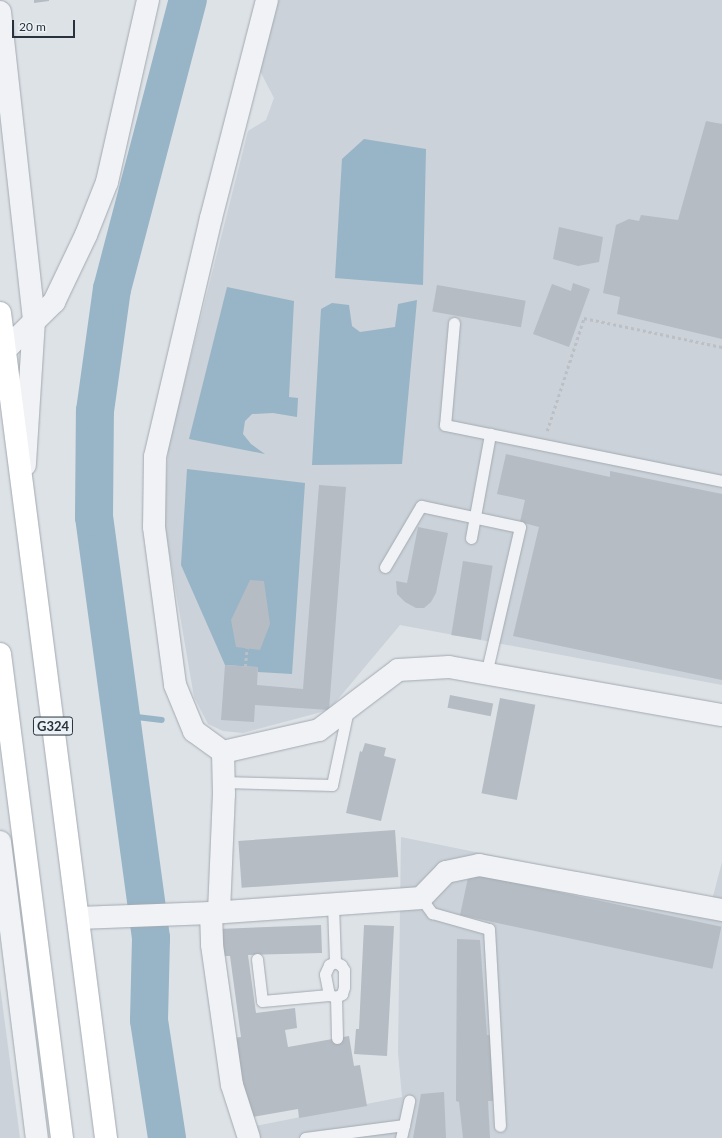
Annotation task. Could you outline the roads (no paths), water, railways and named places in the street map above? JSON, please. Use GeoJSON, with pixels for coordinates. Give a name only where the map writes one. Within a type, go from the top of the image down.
{"type":"FeatureCollection","features":[{"type":"Feature","properties":{"kind":"highway","name":"G324"},"geometry":{"type":"LineString","coordinates":[[0,314],[106,1138]]}},
{"type":"Feature","properties":{"kind":"highway"},"geometry":{"type":"LineString","coordinates":[[0,654],[62,1138]]}},
{"type":"Feature","properties":{"kind":"street"},"geometry":{"type":"LineString","coordinates":[[5,350],[54,302],[86,235],[107,182],[148,0]]}},
{"type":"Feature","properties":{"kind":"street"},"geometry":{"type":"LineString","coordinates":[[267,0],[209,225],[155,457],[154,527],[175,685],[194,731],[223,752],[319,730],[398,670],[449,667],[722,715]]}},
{"type":"Feature","properties":{"kind":"street"},"geometry":{"type":"LineString","coordinates":[[0,12],[34,320],[23,494]]}},
{"type":"Feature","properties":{"kind":"street"},"geometry":{"type":"LineString","coordinates":[[223,752],[224,782],[211,913],[212,945],[232,1085],[249,1138]]}},
{"type":"Feature","properties":{"kind":"street"},"geometry":{"type":"LineString","coordinates":[[0,842],[38,1138]]}},
{"type":"Feature","properties":{"kind":"street"},"geometry":{"type":"LineString","coordinates":[[2,865],[27,867]]}},
{"type":"Feature","properties":{"kind":"street"},"geometry":{"type":"LineString","coordinates":[[78,918],[211,913],[421,898],[446,872],[479,865],[722,910]]}},
{"type":"Feature","properties":{"kind":"lane"},"geometry":{"type":"LineString","coordinates":[[454,323],[445,425],[722,481]]}},
{"type":"Feature","properties":{"kind":"lane"},"geometry":{"type":"LineString","coordinates":[[471,538],[490,434]]}},
{"type":"Feature","properties":{"kind":"lane"},"geometry":{"type":"LineString","coordinates":[[384,567],[421,506],[520,527],[486,674]]}},
{"type":"Feature","properties":{"kind":"lane"},"geometry":{"type":"LineString","coordinates":[[224,782],[332,785],[349,707]]}},
{"type":"Feature","properties":{"kind":"lane"},"geometry":{"type":"LineString","coordinates":[[421,898],[432,913],[489,929],[500,1126]]}},
{"type":"Feature","properties":{"kind":"lane"},"geometry":{"type":"LineString","coordinates":[[333,905],[335,962]]}},
{"type":"Feature","properties":{"kind":"lane"},"geometry":{"type":"LineString","coordinates":[[257,959],[262,1001],[342,994],[344,987],[344,970],[341,965],[335,962]]}},
{"type":"Feature","properties":{"kind":"lane"},"geometry":{"type":"LineString","coordinates":[[335,962],[329,965],[325,974],[332,996],[337,1038]]}},
{"type":"Feature","properties":{"kind":"lane"},"geometry":{"type":"LineString","coordinates":[[401,1138],[409,1101]]}},
{"type":"Feature","properties":{"kind":"lane"},"geometry":{"type":"LineString","coordinates":[[305,1138],[404,1125]]}},
{"type":"Feature","properties":{"kind":"water"},"geometry":{"type":"Polygon","coordinates":[[[364,139],[426,149],[423,285],[335,278],[342,159],[364,139]]]}},
{"type":"Feature","properties":{"kind":"water"},"geometry":{"type":"Polygon","coordinates":[[[227,287],[294,301],[289,397],[298,398],[297,417],[273,413],[252,414],[245,421],[243,434],[251,444],[265,454],[189,439],[227,287]]]}},
{"type":"Feature","properties":{"kind":"water"},"geometry":{"type":"Polygon","coordinates":[[[417,300],[402,464],[312,465],[321,309],[332,303],[349,305],[352,326],[360,332],[395,327],[398,304],[417,300]]]}},
{"type":"Feature","properties":{"kind":"water"},"geometry":{"type":"Polygon","coordinates":[[[187,469],[305,483],[292,674],[258,672],[258,667],[225,665],[181,565],[187,469]]]}},
{"type":"Feature","properties":{"kind":"waterway"},"geometry":{"type":"LineString","coordinates":[[167,1138],[149,1020],[151,938],[94,517],[95,411],[112,289],[188,0]]}},
{"type":"Feature","properties":{"kind":"waterway"},"geometry":{"type":"LineString","coordinates":[[120,715],[162,720]]}}]}
